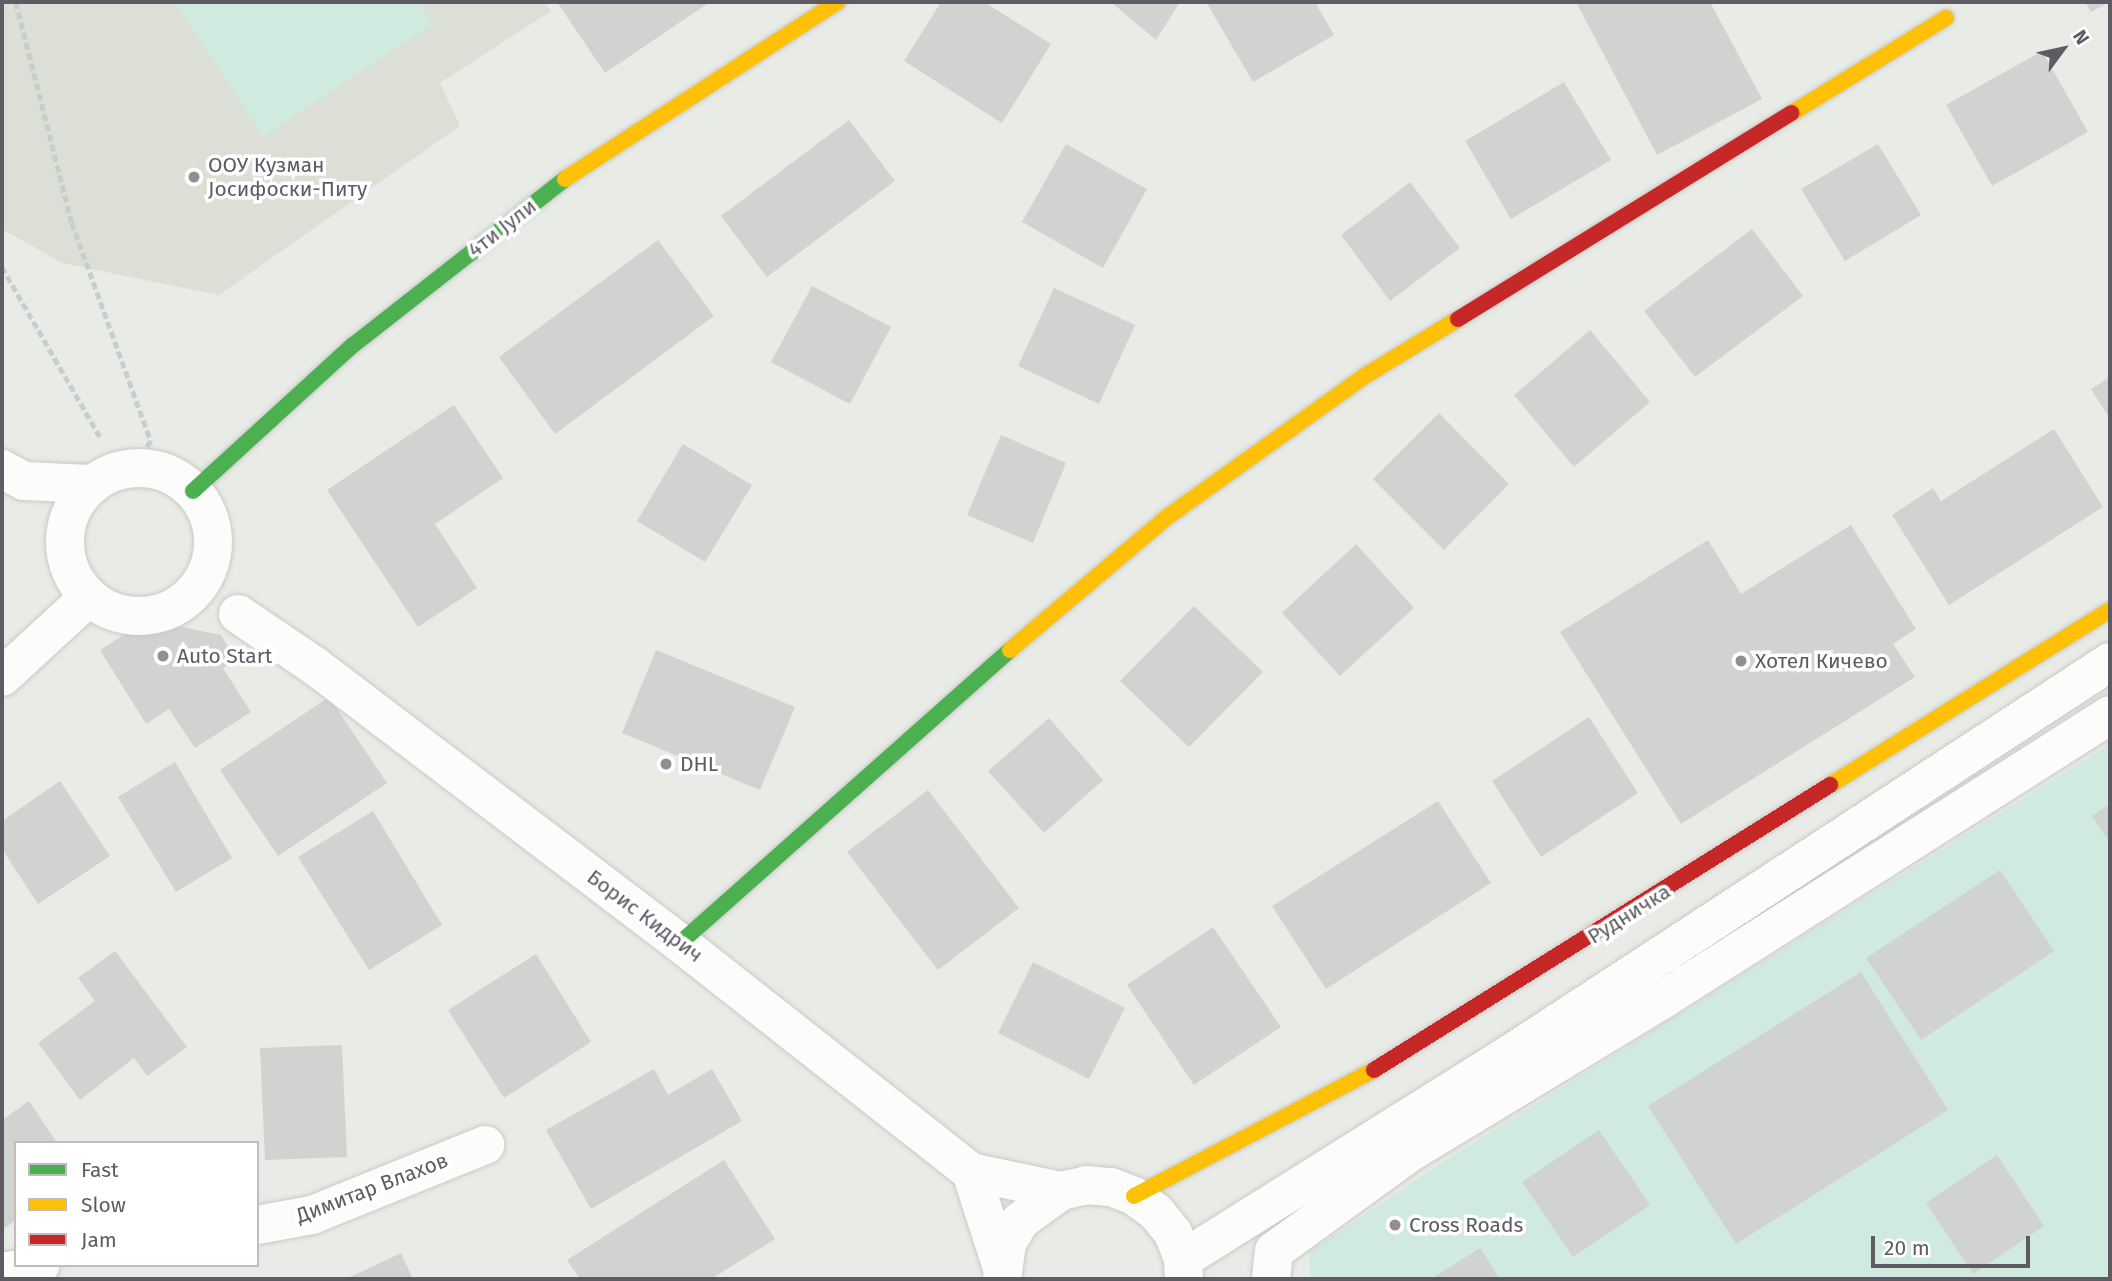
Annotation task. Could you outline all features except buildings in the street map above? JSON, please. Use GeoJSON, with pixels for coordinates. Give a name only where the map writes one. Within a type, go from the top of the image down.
{"type":"FeatureCollection","features":[{"type":"Feature","properties":{"kind":"street","name":"4ти Јули"},"geometry":{"type":"LineString","coordinates":[[193,491],[352,346],[562,181],[838,2]]}},
{"type":"Feature","properties":{"kind":"street"},"geometry":{"type":"LineString","coordinates":[[680,943],[987,669],[1170,515],[1365,376],[1946,18]]}},
{"type":"Feature","properties":{"kind":"street"},"geometry":{"type":"LineString","coordinates":[[13,475],[63,542],[70,573],[88,598],[115,613],[145,617],[173,610],[238,614],[213,556],[213,533],[193,491],[167,473],[124,460],[113,472],[91,484],[71,510],[63,542]]}},
{"type":"Feature","properties":{"kind":"street"},"geometry":{"type":"LineString","coordinates":[[13,475],[91,484]]}},
{"type":"Feature","properties":{"kind":"street"},"geometry":{"type":"LineString","coordinates":[[173,610],[199,587],[213,556]]}},
{"type":"Feature","properties":{"kind":"street"},"geometry":{"type":"LineString","coordinates":[[2,677],[88,598]]}},
{"type":"Feature","properties":{"kind":"street","name":"Рудничка"},"geometry":{"type":"LineString","coordinates":[[1134,1196],[1392,1060],[2110,610]]}},
{"type":"Feature","properties":{"kind":"street","name":"Борис Кидрич"},"geometry":{"type":"LineString","coordinates":[[238,614],[315,666],[680,943],[971,1172],[1061,1191]]}},
{"type":"Feature","properties":{"kind":"street"},"geometry":{"type":"LineString","coordinates":[[1002,1274],[1007,1243],[1020,1221],[1061,1191],[1086,1185],[1111,1187],[1134,1196],[1156,1212],[1172,1233],[1183,1269],[2110,662]]}},
{"type":"Feature","properties":{"kind":"street"},"geometry":{"type":"LineString","coordinates":[[1271,1279],[1274,1251],[1411,1152],[1665,998],[2110,715]]}},
{"type":"Feature","properties":{"kind":"street","name":"Димитар Влахов"},"geometry":{"type":"LineString","coordinates":[[259,1225],[312,1215],[485,1145]]}},
{"type":"Feature","properties":{"kind":"street"},"geometry":{"type":"LineString","coordinates":[[971,1172],[1002,1274]]}},
{"type":"Feature","properties":{"kind":"street"},"geometry":{"type":"LineString","coordinates":[[2,1272],[29,1267]]}},
{"type":"Feature","properties":{"kind":"path"},"geometry":{"type":"LineString","coordinates":[[2,267],[124,460],[150,441],[72,223],[16,2]]}},
{"type":"Feature","properties":{"kind":"shaded area","name":"ООУ Кузман Јосифоски-Питу"},"geometry":{"type":"Polygon","coordinates":[[[2,2],[544,2],[551,11],[440,83],[460,126],[219,295],[62,263],[2,229],[2,2]]]}},
{"type":"Feature","properties":{"kind":"green space"},"geometry":{"type":"Polygon","coordinates":[[[175,2],[419,2],[433,24],[263,137],[175,2]]]}},
{"type":"Feature","properties":{"kind":"green space"},"geometry":{"type":"Polygon","coordinates":[[[2110,744],[2110,1279],[1310,1279],[1309,1252],[1440,1164],[2110,744]]]}},
{"type":"Feature","properties":{"kind":"traffic: fast"},"geometry":{"type":"LineString","coordinates":[[193,491],[352,346],[565,179]]}},
{"type":"Feature","properties":{"kind":"traffic: fast"},"geometry":{"type":"LineString","coordinates":[[680,943],[1010,650]]}},
{"type":"Feature","properties":{"kind":"traffic: slow"},"geometry":{"type":"LineString","coordinates":[[565,179],[838,2]]}},
{"type":"Feature","properties":{"kind":"traffic: slow"},"geometry":{"type":"LineString","coordinates":[[1792,113],[1946,18]]}},
{"type":"Feature","properties":{"kind":"traffic: slow"},"geometry":{"type":"LineString","coordinates":[[1010,650],[1170,515],[1365,376],[1458,319]]}},
{"type":"Feature","properties":{"kind":"traffic: slow"},"geometry":{"type":"LineString","coordinates":[[1830,785],[2110,610]]}},
{"type":"Feature","properties":{"kind":"traffic: slow"},"geometry":{"type":"LineString","coordinates":[[1134,1196],[1374,1070]]}},
{"type":"Feature","properties":{"kind":"traffic: jam"},"geometry":{"type":"LineString","coordinates":[[1458,319],[1792,113]]}},
{"type":"Feature","properties":{"kind":"traffic: jam"},"geometry":{"type":"LineString","coordinates":[[1374,1070],[1830,785]]}},
{"type":"Feature","properties":{"kind":"place","name":"ООУ Кузман Јосифоски-Питу"},"geometry":{"type":"Point","coordinates":[194,177]}},
{"type":"Feature","properties":{"kind":"place","name":"Auto Start"},"geometry":{"type":"Point","coordinates":[163,656]}},
{"type":"Feature","properties":{"kind":"place","name":"Хотел Кичево"},"geometry":{"type":"Point","coordinates":[1741,661]}},
{"type":"Feature","properties":{"kind":"place","name":"DHL"},"geometry":{"type":"Point","coordinates":[666,764]}},
{"type":"Feature","properties":{"kind":"place","name":"Cross Roads"},"geometry":{"type":"Point","coordinates":[1395,1225]}}]}
